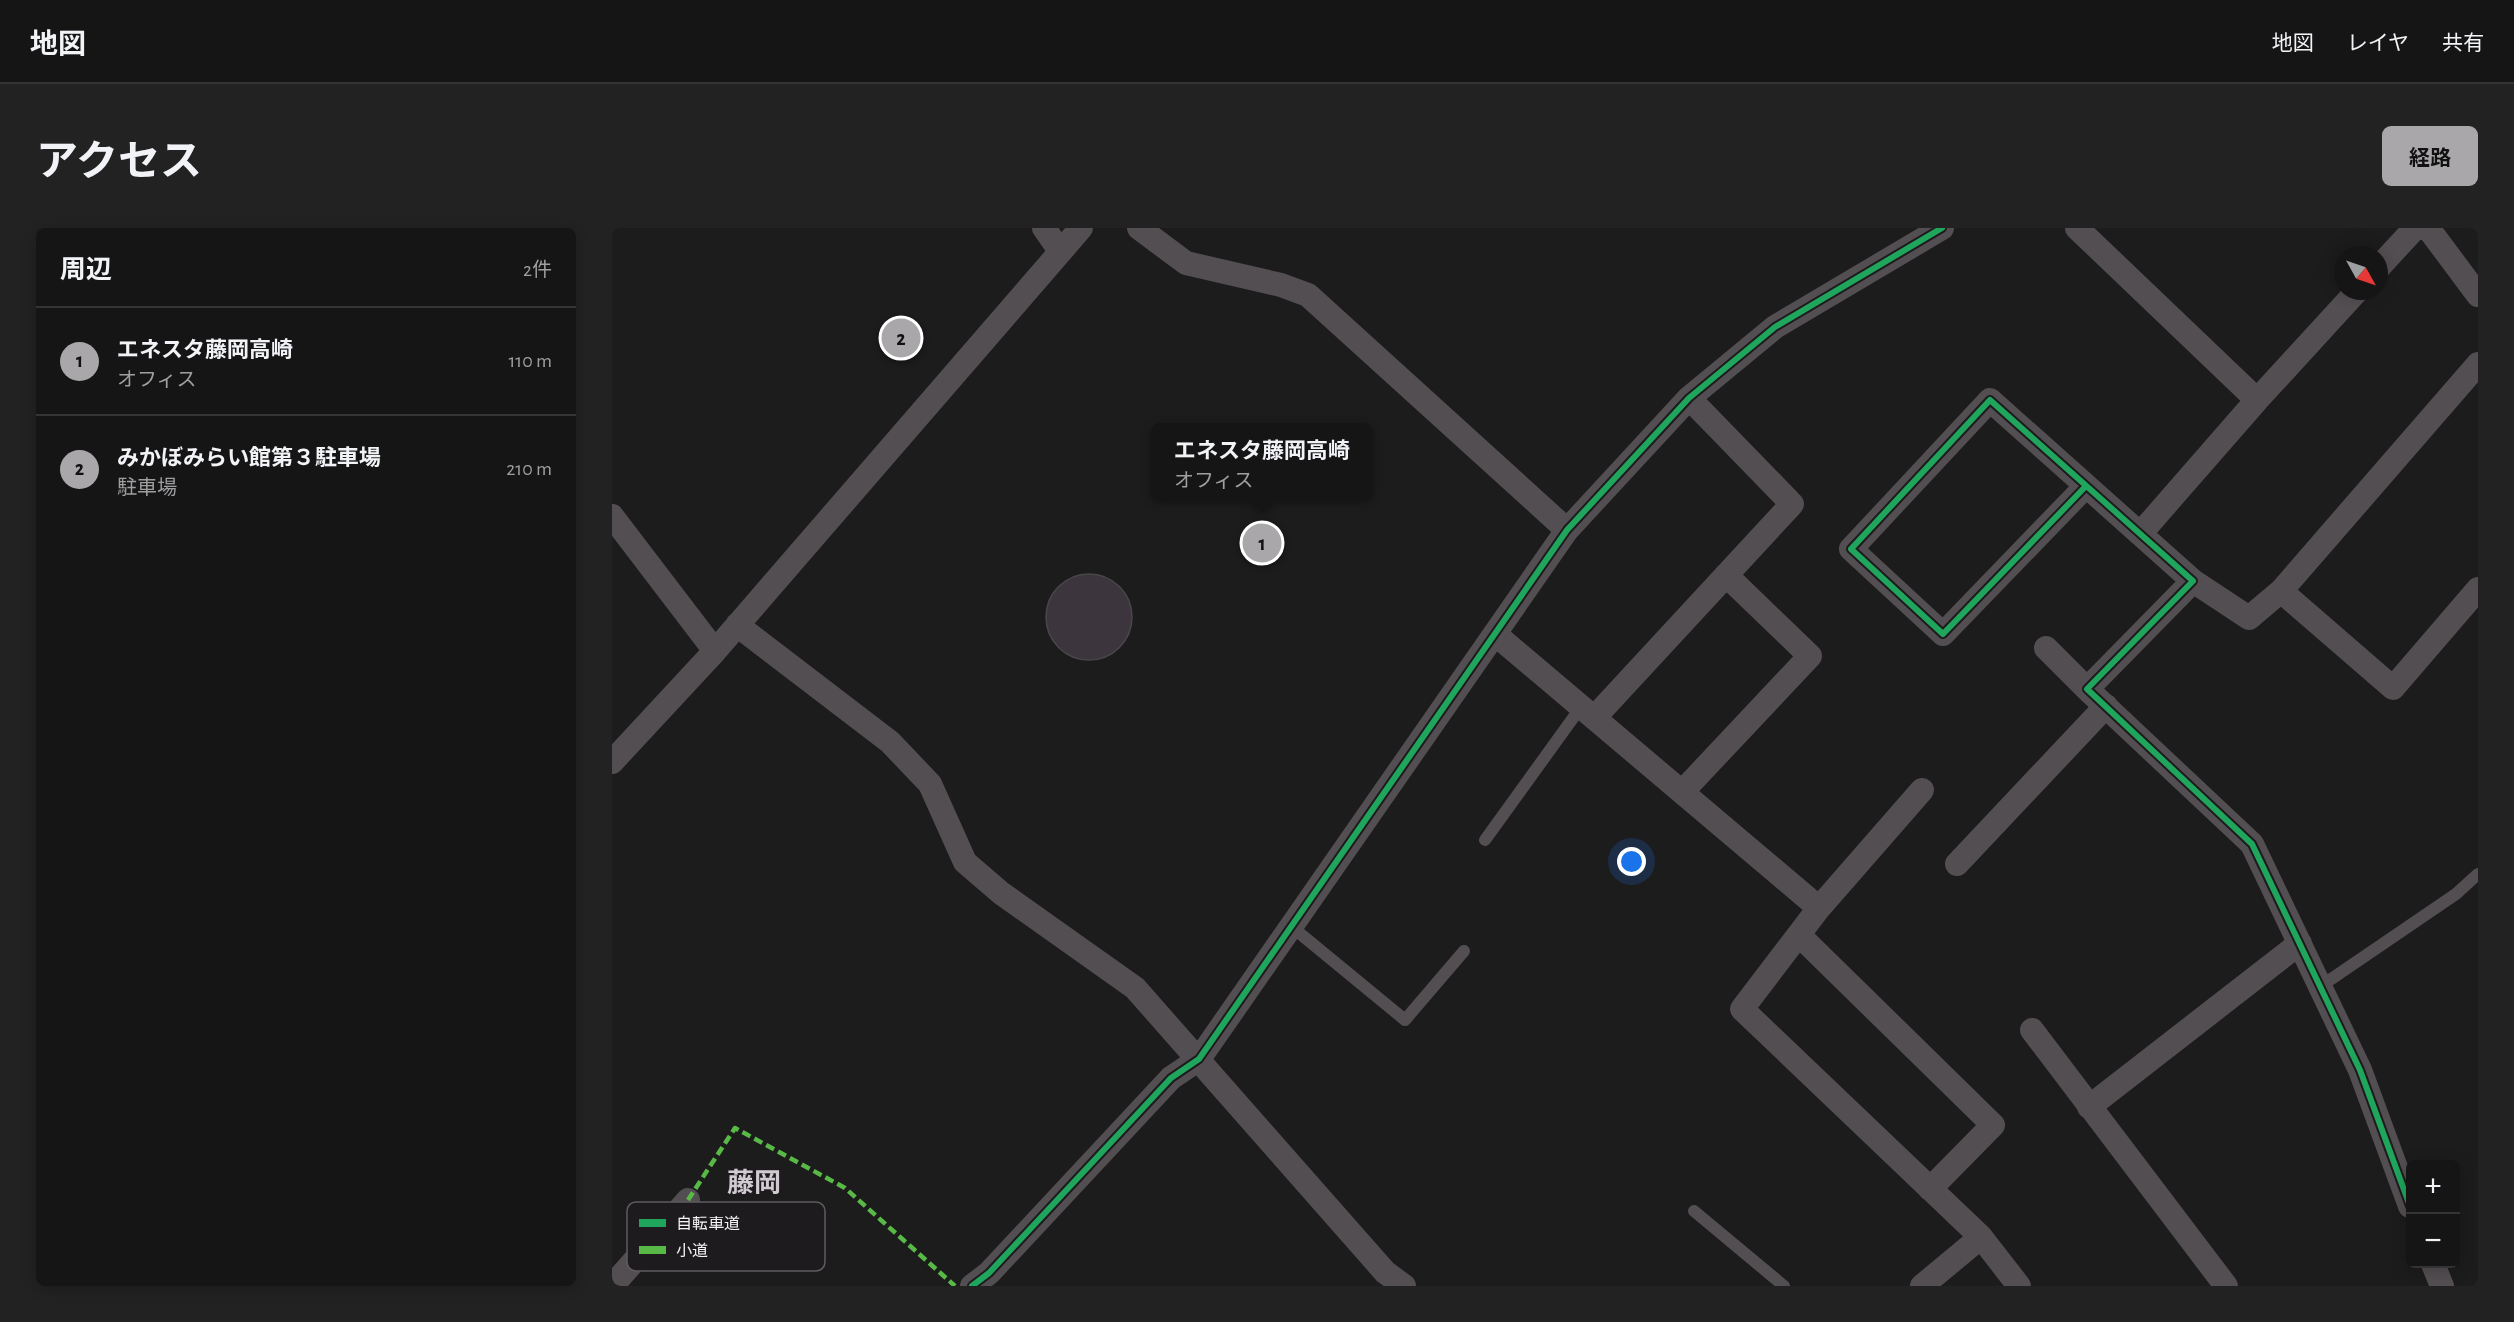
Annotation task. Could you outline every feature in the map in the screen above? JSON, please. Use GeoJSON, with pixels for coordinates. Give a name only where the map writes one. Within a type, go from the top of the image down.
{"type":"FeatureCollection","features":[{"type":"Feature","properties":{"kind":"street"},"geometry":{"type":"LineString","coordinates":[[1044,228],[1060,251]]}},
{"type":"Feature","properties":{"kind":"street"},"geometry":{"type":"LineString","coordinates":[[612,762],[715,651],[1081,228]]}},
{"type":"Feature","properties":{"kind":"street"},"geometry":{"type":"LineString","coordinates":[[1139,228],[1186,263],[1281,285],[1308,295],[1567,530]]}},
{"type":"Feature","properties":{"kind":"street"},"geometry":{"type":"LineString","coordinates":[[972,1286],[989,1273],[1171,1078],[1199,1059],[1567,530],[1689,398],[1775,327],[1942,228]]}},
{"type":"Feature","properties":{"kind":"street"},"geometry":{"type":"LineString","coordinates":[[2076,228],[2257,400]]}},
{"type":"Feature","properties":{"kind":"street"},"geometry":{"type":"LineString","coordinates":[[2388,257],[2415,228]]}},
{"type":"Feature","properties":{"kind":"street"},"geometry":{"type":"LineString","coordinates":[[2428,228],[2478,295]]}},
{"type":"Feature","properties":{"kind":"street"},"geometry":{"type":"LineString","coordinates":[[2140,534],[2257,400],[2349,300]]}},
{"type":"Feature","properties":{"kind":"street"},"geometry":{"type":"LineString","coordinates":[[2086,486],[1943,634],[1851,549],[1990,400],[2193,581],[2249,618],[2281,591],[2478,364]]}},
{"type":"Feature","properties":{"kind":"street"},"geometry":{"type":"LineString","coordinates":[[1587,712],[1726,575],[1792,504],[1689,398]]}},
{"type":"Feature","properties":{"kind":"street"},"geometry":{"type":"LineString","coordinates":[[612,516],[715,651]]}},
{"type":"Feature","properties":{"kind":"street"},"geometry":{"type":"LineString","coordinates":[[1682,792],[1810,656],[1726,575]]}},
{"type":"Feature","properties":{"kind":"street"},"geometry":{"type":"LineString","coordinates":[[2087,689],[2193,581]]}},
{"type":"Feature","properties":{"kind":"street"},"geometry":{"type":"LineString","coordinates":[[2281,591],[2393,688],[2478,589]]}},
{"type":"Feature","properties":{"kind":"street"},"geometry":{"type":"LineString","coordinates":[[737,625],[890,742],[930,784],[965,862],[1001,894],[1135,988],[1385,1272],[1404,1286]]}},
{"type":"Feature","properties":{"kind":"street"},"geometry":{"type":"LineString","coordinates":[[1495,634],[1819,908]]}},
{"type":"Feature","properties":{"kind":"street"},"geometry":{"type":"LineString","coordinates":[[2046,648],[2252,844],[2360,1070],[2406,1195]]}},
{"type":"Feature","properties":{"kind":"street"},"geometry":{"type":"LineString","coordinates":[[1957,864],[2106,706]]}},
{"type":"Feature","properties":{"kind":"street"},"geometry":{"type":"LineString","coordinates":[[1922,790],[1819,908],[1742,1009],[1981,1237],[2019,1286]]}},
{"type":"Feature","properties":{"kind":"street"},"geometry":{"type":"LineString","coordinates":[[1799,935],[1993,1125],[1930,1189]]}},
{"type":"Feature","properties":{"kind":"street"},"geometry":{"type":"LineString","coordinates":[[2089,1107],[2300,943]]}},
{"type":"Feature","properties":{"kind":"street"},"geometry":{"type":"LineString","coordinates":[[2032,1030],[2226,1286]]}},
{"type":"Feature","properties":{"kind":"street"},"geometry":{"type":"LineString","coordinates":[[1922,1286],[1981,1237]]}},
{"type":"Feature","properties":{"kind":"street"},"geometry":{"type":"LineString","coordinates":[[2435,1268],[2442,1286]]}},
{"type":"Feature","properties":{"kind":"street"},"geometry":{"type":"LineString","coordinates":[[612,1286],[627,1269]]}},
{"type":"Feature","properties":{"kind":"lane"},"geometry":{"type":"LineString","coordinates":[[1485,840],[1587,712]]}},
{"type":"Feature","properties":{"kind":"lane"},"geometry":{"type":"LineString","coordinates":[[2320,986],[2456,894],[2478,874]]}},
{"type":"Feature","properties":{"kind":"lane"},"geometry":{"type":"LineString","coordinates":[[1292,927],[1405,1020],[1464,951]]}},
{"type":"Feature","properties":{"kind":"lane"},"geometry":{"type":"LineString","coordinates":[[1694,1211],[1784,1286]]}},
{"type":"Feature","properties":{"kind":"building"},"geometry":{"type":"Polygon","coordinates":[[[1089,574],[1106,577],[1120,586],[1129,600],[1132,617],[1129,634],[1120,648],[1106,657],[1089,660],[1072,657],[1058,648],[1049,634],[1046,617],[1049,600],[1058,586],[1072,577],[1089,574]]]}},
{"type":"Feature","properties":{"kind":"marked path"},"geometry":{"type":"LineString","coordinates":[[688,1200],[735,1128],[845,1188],[955,1286]]}},
{"type":"Feature","properties":{"kind":"cycle path"},"geometry":{"type":"LineString","coordinates":[[972,1286],[989,1273],[1171,1078],[1199,1059],[1567,530],[1689,398],[1775,327],[1942,228]]}},
{"type":"Feature","properties":{"kind":"cycle path"},"geometry":{"type":"LineString","coordinates":[[2086,486],[1943,634],[1851,549],[1990,400],[2193,581],[2087,689],[2252,844],[2360,1070],[2406,1195]]}},
{"type":"Feature","properties":{"kind":"place","name":"みかぼみらい館第３駐車場"},"geometry":{"type":"Point","coordinates":[901,338]}},
{"type":"Feature","properties":{"kind":"place","name":"エネスタ藤岡高崎"},"geometry":{"type":"Point","coordinates":[1262,543]}},
{"type":"Feature","properties":{"kind":"district","name":"藤岡"},"geometry":{"type":"Point","coordinates":[754,1183]}}]}
